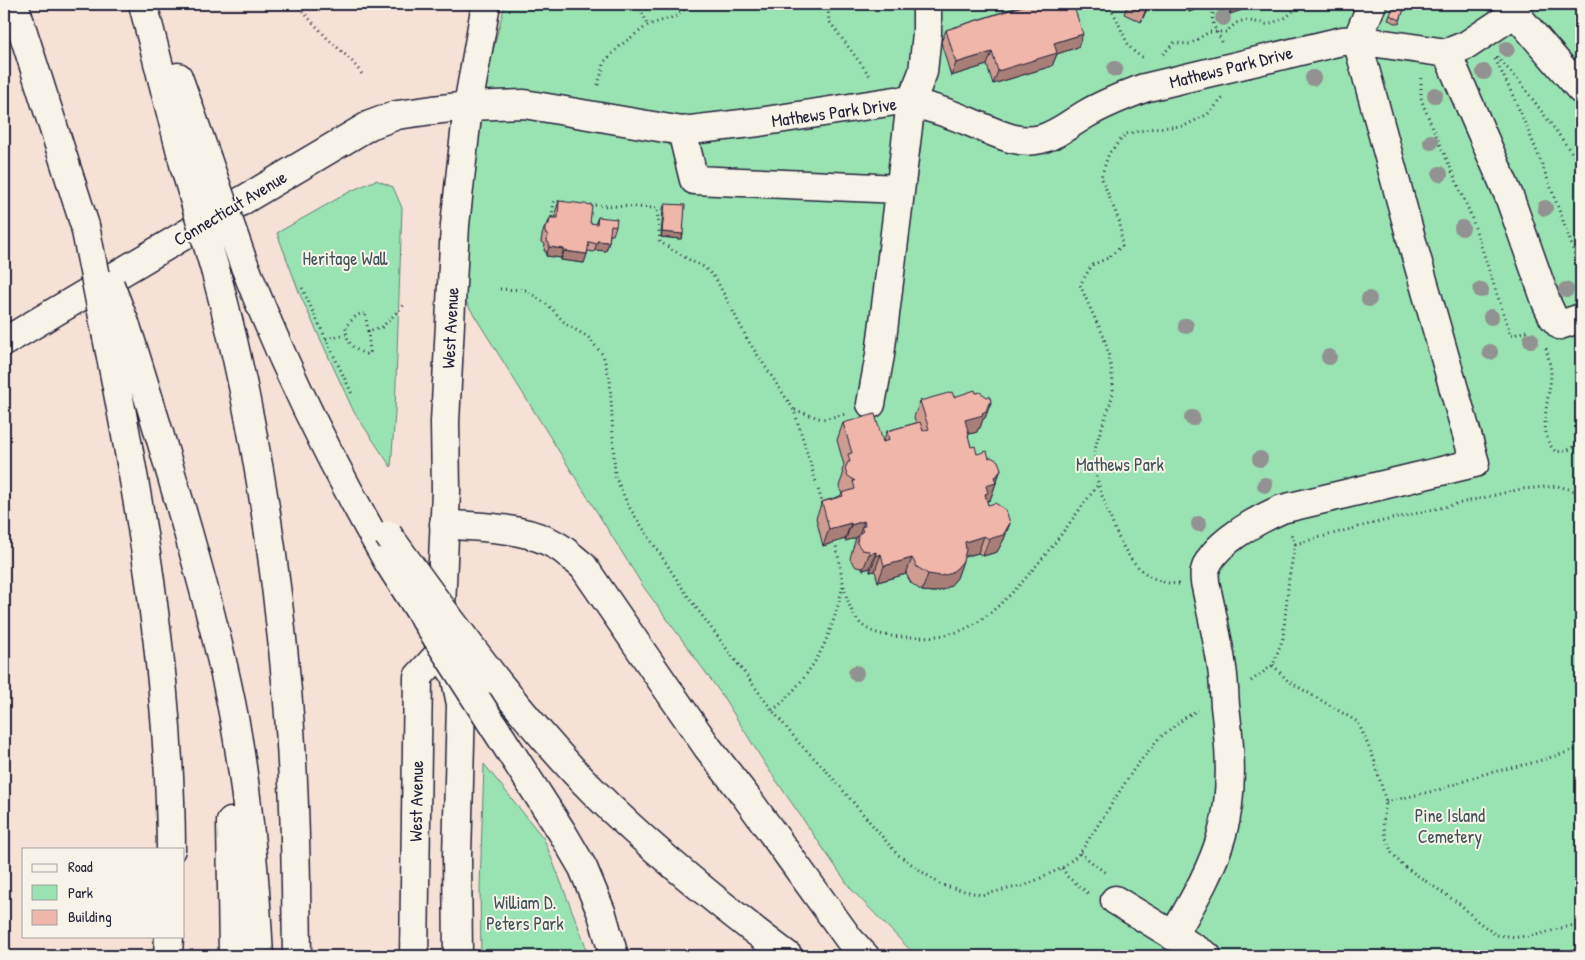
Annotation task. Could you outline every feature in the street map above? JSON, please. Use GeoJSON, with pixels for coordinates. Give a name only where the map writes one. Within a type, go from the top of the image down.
{"type":"FeatureCollection","features":[{"type":"Feature","properties":{"kind":"main road"},"geometry":{"type":"LineString","coordinates":[[14,4],[85,226],[116,331],[168,460],[206,594],[235,724],[245,790],[259,956]]}},
{"type":"Feature","properties":{"kind":"main road"},"geometry":{"type":"LineString","coordinates":[[143,4],[195,162],[242,259],[275,342],[296,388],[358,509],[432,597],[540,734],[594,792],[662,855],[727,911],[788,956]]}},
{"type":"Feature","properties":{"kind":"main road"},"geometry":{"type":"LineString","coordinates":[[152,4],[195,162],[216,273],[231,327],[257,455],[283,644],[292,764],[297,956]]}},
{"type":"Feature","properties":{"kind":"main road","name":"West Avenue"},"geometry":{"type":"LineString","coordinates":[[414,956],[418,677],[439,654],[446,491],[445,422],[456,224],[468,106],[486,4]]}},
{"type":"Feature","properties":{"kind":"main road"},"geometry":{"type":"LineString","coordinates":[[871,404],[880,355],[911,102],[923,72],[927,33],[926,4]]}},
{"type":"Feature","properties":{"kind":"main road"},"geometry":{"type":"LineString","coordinates":[[1173,936],[1206,877],[1223,833],[1227,812],[1230,743],[1222,669],[1205,582],[1205,571],[1210,559],[1224,544],[1262,518],[1282,509],[1475,462],[1357,40],[1372,4]]}},
{"type":"Feature","properties":{"kind":"main road"},"geometry":{"type":"LineString","coordinates":[[1581,90],[1514,12],[1467,44],[1447,53],[1509,196],[1553,317],[1560,325],[1581,318]]}},
{"type":"Feature","properties":{"kind":"main road","name":"Mathews Park Drive"},"geometry":{"type":"LineString","coordinates":[[468,106],[524,104],[682,131],[759,122],[895,101],[911,102],[1017,140],[1034,140],[1060,131],[1115,99],[1144,88],[1342,41],[1357,40],[1447,53]]}},
{"type":"Feature","properties":{"kind":"main road","name":"Connecticut Avenue"},"geometry":{"type":"LineString","coordinates":[[4,342],[370,125],[397,116],[468,106]]}},
{"type":"Feature","properties":{"kind":"main road"},"geometry":{"type":"LineString","coordinates":[[682,131],[694,180],[900,189]]}},
{"type":"Feature","properties":{"kind":"main road"},"geometry":{"type":"LineString","coordinates":[[116,331],[156,621],[167,731],[171,848]]}},
{"type":"Feature","properties":{"kind":"main road"},"geometry":{"type":"LineString","coordinates":[[444,524],[505,530],[537,537],[559,547],[583,566],[708,748],[747,798],[849,939],[865,956]]}},
{"type":"Feature","properties":{"kind":"main road"},"geometry":{"type":"LineString","coordinates":[[188,532],[214,662],[224,725],[233,854],[233,956]]}},
{"type":"Feature","properties":{"kind":"main road"},"geometry":{"type":"LineString","coordinates":[[388,547],[495,728],[583,868],[602,914],[614,956]]}},
{"type":"Feature","properties":{"kind":"main road"},"geometry":{"type":"LineString","coordinates":[[439,654],[455,674],[461,704],[457,857],[458,956]]}},
{"type":"Feature","properties":{"kind":"main road"},"geometry":{"type":"LineString","coordinates":[[1113,888],[1173,936],[1207,956]]}},
{"type":"Feature","properties":{"kind":"main road"},"geometry":{"type":"LineString","coordinates":[[168,956],[169,938]]}},
{"type":"Feature","properties":{"kind":"path"},"geometry":{"type":"LineString","coordinates":[[296,4],[328,39],[351,60],[362,74]]}},
{"type":"Feature","properties":{"kind":"path"},"geometry":{"type":"LineString","coordinates":[[638,4],[648,26]]}},
{"type":"Feature","properties":{"kind":"path"},"geometry":{"type":"LineString","coordinates":[[598,85],[605,61],[620,45],[648,26],[676,16],[690,4]]}},
{"type":"Feature","properties":{"kind":"path"},"geometry":{"type":"LineString","coordinates":[[710,4],[721,6],[731,4]]}},
{"type":"Feature","properties":{"kind":"path"},"geometry":{"type":"LineString","coordinates":[[824,4],[828,10],[829,21],[870,76]]}},
{"type":"Feature","properties":{"kind":"path"},"geometry":{"type":"LineString","coordinates":[[1106,4],[1116,17],[1128,45],[1140,56],[1149,58]]}},
{"type":"Feature","properties":{"kind":"path"},"geometry":{"type":"LineString","coordinates":[[1205,582],[1176,584],[1160,580],[1136,565],[1121,545],[1098,486],[1095,450],[1114,388],[1102,335],[1080,285],[1092,265],[1108,258],[1122,246],[1120,222],[1101,177],[1109,153],[1126,134],[1155,128],[1184,126],[1213,109],[1225,96],[1220,53],[1222,43],[1212,21],[1213,11],[1218,6],[1226,4]]}},
{"type":"Feature","properties":{"kind":"path"},"geometry":{"type":"LineString","coordinates":[[1160,57],[1174,43],[1190,44],[1209,32],[1226,32],[1236,23],[1246,20],[1266,24],[1272,23],[1287,16],[1298,4]]}},
{"type":"Feature","properties":{"kind":"path"},"geometry":{"type":"LineString","coordinates":[[1581,165],[1520,82],[1495,57],[1512,93],[1547,179],[1581,272]]}},
{"type":"Feature","properties":{"kind":"path"},"geometry":{"type":"LineString","coordinates":[[1422,70],[1420,88],[1424,107],[1470,213],[1511,336],[1535,328]]}},
{"type":"Feature","properties":{"kind":"path"},"geometry":{"type":"LineString","coordinates":[[551,224],[554,201],[572,203]]}},
{"type":"Feature","properties":{"kind":"path"},"geometry":{"type":"LineString","coordinates":[[589,205],[657,208],[660,242],[704,267],[716,279],[749,342],[794,410],[823,506]]}},
{"type":"Feature","properties":{"kind":"path"},"geometry":{"type":"LineString","coordinates":[[302,288],[352,394]]}},
{"type":"Feature","properties":{"kind":"path"},"geometry":{"type":"LineString","coordinates":[[500,289],[526,290],[549,306],[566,324],[588,337],[603,355],[610,380],[615,476],[629,507],[689,598],[772,710],[897,854],[941,885],[981,895],[1026,885],[1062,868],[1080,852],[1134,769],[1159,738],[1201,708]]}},
{"type":"Feature","properties":{"kind":"path"},"geometry":{"type":"LineString","coordinates":[[368,331],[382,327],[405,304]]}},
{"type":"Feature","properties":{"kind":"path"},"geometry":{"type":"LineString","coordinates":[[365,312],[368,331],[370,352],[366,354],[349,344],[346,326],[356,316],[365,312]]}},
{"type":"Feature","properties":{"kind":"path"},"geometry":{"type":"LineString","coordinates":[[326,339],[346,335]]}},
{"type":"Feature","properties":{"kind":"path"},"geometry":{"type":"LineString","coordinates":[[1544,341],[1551,373],[1545,419],[1549,443],[1555,451],[1564,452],[1577,445],[1581,439]]}},
{"type":"Feature","properties":{"kind":"path"},"geometry":{"type":"LineString","coordinates":[[794,410],[822,419],[841,416],[871,404]]}},
{"type":"Feature","properties":{"kind":"path"},"geometry":{"type":"LineString","coordinates":[[835,542],[844,585],[852,610],[861,624],[872,631],[892,636],[936,636],[957,632],[973,625],[1017,587],[1098,486]]}},
{"type":"Feature","properties":{"kind":"path"},"geometry":{"type":"LineString","coordinates":[[1295,544],[1362,526],[1521,489],[1558,486],[1581,493]]}},
{"type":"Feature","properties":{"kind":"path"},"geometry":{"type":"LineString","coordinates":[[1248,683],[1273,664],[1283,638],[1289,578],[1295,544],[1282,509]]}},
{"type":"Feature","properties":{"kind":"path"},"geometry":{"type":"LineString","coordinates":[[772,710],[798,685],[819,655],[828,636],[844,585]]}},
{"type":"Feature","properties":{"kind":"path"},"geometry":{"type":"LineString","coordinates":[[1273,664],[1288,680],[1358,722],[1374,759],[1386,802],[1383,822],[1386,838],[1392,853],[1402,866],[1461,906],[1496,935],[1518,937],[1536,935],[1581,923]]}},
{"type":"Feature","properties":{"kind":"path"},"geometry":{"type":"LineString","coordinates":[[1386,802],[1438,790],[1484,774],[1532,763],[1581,748]]}},
{"type":"Feature","properties":{"kind":"path"},"geometry":{"type":"LineString","coordinates":[[1080,852],[1113,888]]}},
{"type":"Feature","properties":{"kind":"path"},"geometry":{"type":"LineString","coordinates":[[1062,868],[1068,877],[1089,894]]}},
{"type":"Feature","properties":{"kind":"green space","name":"Mathews Park"},"geometry":{"type":"Polygon","coordinates":[[[505,4],[1581,4],[1581,956],[916,956],[851,889],[767,767],[722,695],[643,586],[461,294],[485,82],[505,4]]]}},
{"type":"Feature","properties":{"kind":"green space","name":"Heritage Wall"},"geometry":{"type":"Polygon","coordinates":[[[376,180],[393,187],[402,208],[395,412],[391,467],[354,412],[301,297],[277,233],[351,191],[376,180]]]}},
{"type":"Feature","properties":{"kind":"green space","name":"William D. Peters Park"},"geometry":{"type":"Polygon","coordinates":[[[484,764],[544,839],[585,944],[586,956],[481,956],[480,887],[484,764]]]}},
{"type":"Feature","properties":{"kind":"building"},"geometry":{"type":"Polygon","coordinates":[[[1029,4],[1073,4],[1083,34],[1054,43],[1057,53],[998,71],[992,52],[956,63],[946,30],[1029,4]]]}},
{"type":"Feature","properties":{"kind":"building"},"geometry":{"type":"Polygon","coordinates":[[[1394,5],[1404,9],[1400,20],[1390,15],[1394,5]]]}},
{"type":"Feature","properties":{"kind":"building"},"geometry":{"type":"Polygon","coordinates":[[[559,201],[592,205],[590,223],[597,224],[598,217],[617,219],[616,226],[611,225],[609,242],[597,241],[597,244],[589,242],[587,254],[549,247],[545,226],[549,224],[550,218],[558,218],[559,201]]]}},
{"type":"Feature","properties":{"kind":"building"},"geometry":{"type":"Polygon","coordinates":[[[665,204],[685,205],[683,234],[662,232],[665,204]]]}},
{"type":"Feature","properties":{"kind":"building"},"geometry":{"type":"Polygon","coordinates":[[[975,390],[976,393],[980,392],[987,397],[990,396],[991,402],[986,411],[982,413],[983,415],[965,420],[971,447],[975,446],[977,454],[987,451],[989,458],[991,457],[998,461],[1001,469],[997,476],[994,477],[996,483],[986,486],[988,493],[985,494],[988,505],[995,503],[1006,510],[1010,523],[1003,535],[989,539],[984,536],[965,542],[966,550],[963,561],[949,574],[941,576],[928,574],[917,567],[912,558],[884,566],[881,554],[876,556],[876,552],[869,554],[869,551],[862,550],[857,543],[858,535],[863,531],[861,527],[865,526],[864,521],[829,529],[822,502],[843,496],[842,493],[855,489],[853,481],[855,481],[847,475],[845,469],[848,462],[850,462],[848,454],[852,453],[843,423],[875,414],[883,442],[889,440],[887,431],[920,422],[923,431],[929,429],[920,401],[952,392],[954,397],[975,390]]]}},
{"type":"Feature","properties":{"kind":"park label","name":"Pine Island Cemetery"},"geometry":{"type":"Point","coordinates":[1450,825]}}]}
